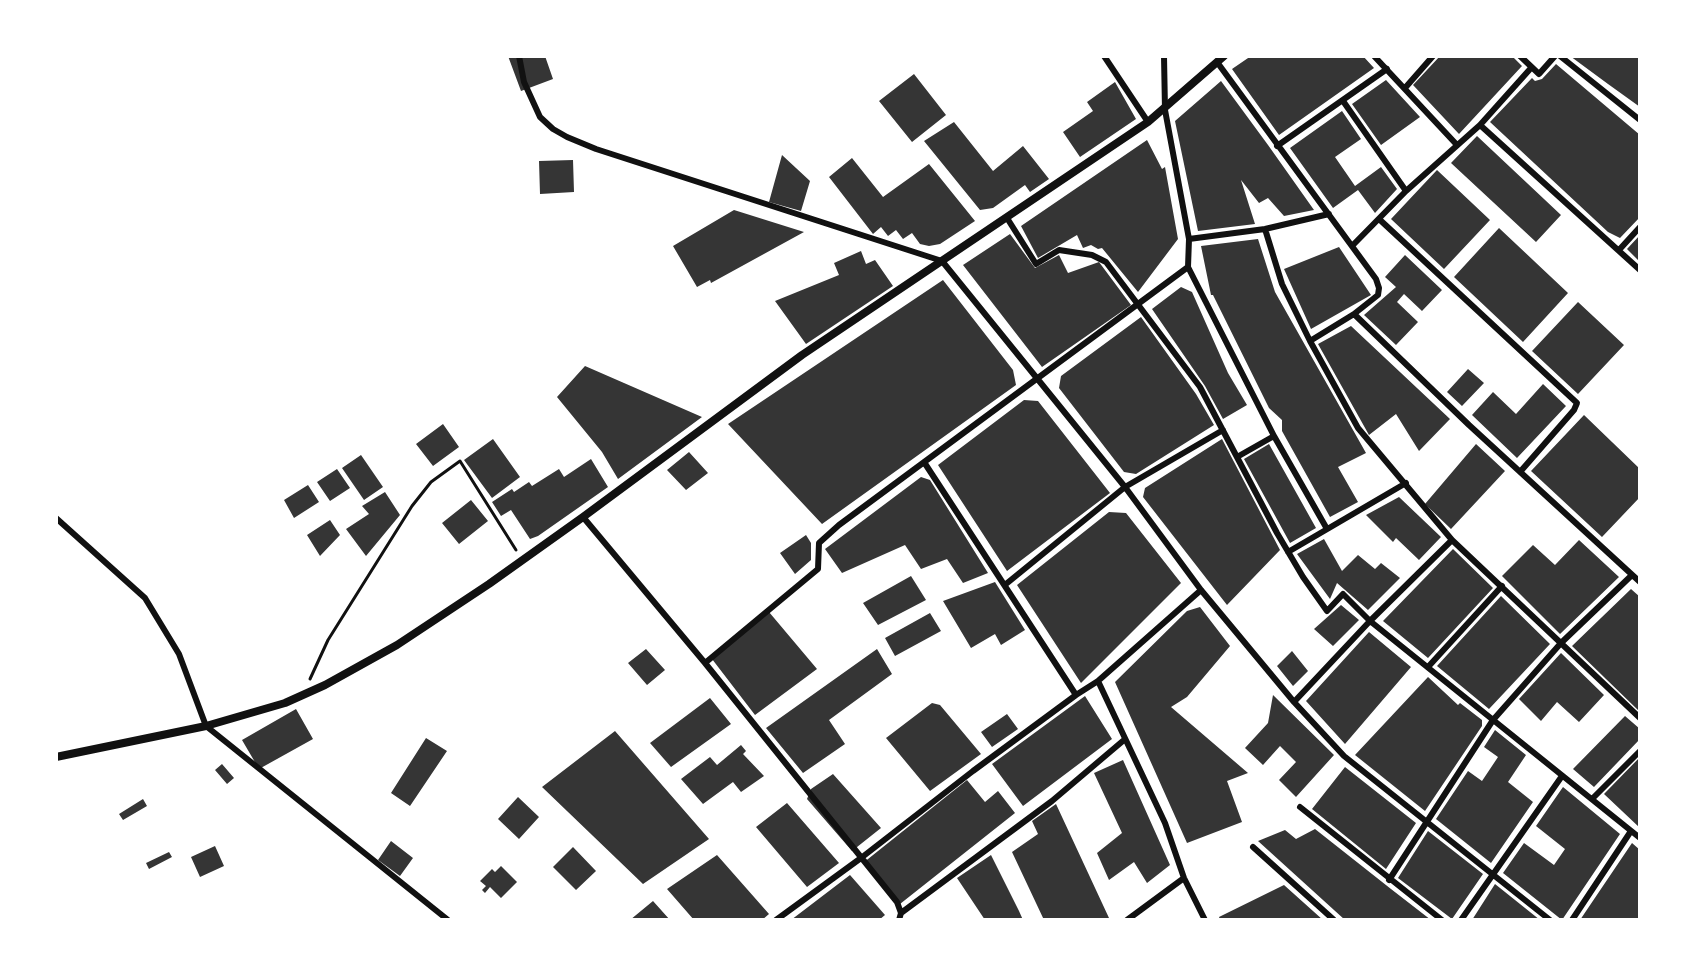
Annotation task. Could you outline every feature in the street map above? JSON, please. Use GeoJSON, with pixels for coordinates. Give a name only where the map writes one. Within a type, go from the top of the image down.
{"type":"FeatureCollection","features":[{"type":"Feature","properties":{"kind":"street"},"geometry":{"type":"LineString","coordinates":[[519,56],[527,91],[540,117],[567,137],[942,261],[1125,487],[1201,590],[1294,702],[1344,756],[1550,920]]}},
{"type":"Feature","properties":{"kind":"street"},"geometry":{"type":"LineString","coordinates":[[1104,56],[1148,122]]}},
{"type":"Feature","properties":{"kind":"street"},"geometry":{"type":"LineString","coordinates":[[1164,56],[1165,110],[1189,239],[1188,267],[1274,436],[1327,529]]}},
{"type":"Feature","properties":{"kind":"street"},"geometry":{"type":"LineString","coordinates":[[1374,56],[1457,145]]}},
{"type":"Feature","properties":{"kind":"street"},"geometry":{"type":"LineString","coordinates":[[1405,88],[1433,56]]}},
{"type":"Feature","properties":{"kind":"street"},"geometry":{"type":"LineString","coordinates":[[1520,56],[1539,74],[1558,56],[1640,120]]}},
{"type":"Feature","properties":{"kind":"street"},"geometry":{"type":"LineString","coordinates":[[56,757],[206,726],[285,703],[397,645],[583,517],[789,364],[1165,110],[1220,59],[1277,146],[1352,246],[1379,288],[1373,301],[1310,341]]}},
{"type":"Feature","properties":{"kind":"street"},"geometry":{"type":"LineString","coordinates":[[1352,246],[1406,191],[1480,125],[1531,68]]}},
{"type":"Feature","properties":{"kind":"street"},"geometry":{"type":"LineString","coordinates":[[1277,146],[1387,69]]}},
{"type":"Feature","properties":{"kind":"street"},"geometry":{"type":"LineString","coordinates":[[1343,101],[1406,191]]}},
{"type":"Feature","properties":{"kind":"street"},"geometry":{"type":"LineString","coordinates":[[1480,125],[1640,270]]}},
{"type":"Feature","properties":{"kind":"street"},"geometry":{"type":"LineString","coordinates":[[1189,239],[1265,229],[1329,214]]}},
{"type":"Feature","properties":{"kind":"street"},"geometry":{"type":"LineString","coordinates":[[1007,218],[1036,264],[1059,250],[1092,255],[1106,262],[1200,387],[1288,552],[1327,611],[1343,594],[1370,621],[1640,838]]}},
{"type":"Feature","properties":{"kind":"street"},"geometry":{"type":"LineString","coordinates":[[1379,219],[1577,403],[1520,472]]}},
{"type":"Feature","properties":{"kind":"street"},"geometry":{"type":"LineString","coordinates":[[1619,250],[1640,227]]}},
{"type":"Feature","properties":{"kind":"street"},"geometry":{"type":"LineString","coordinates":[[1265,229],[1282,284],[1310,341],[1374,451],[1406,483],[1452,540],[1640,718]]}},
{"type":"Feature","properties":{"kind":"street"},"geometry":{"type":"LineString","coordinates":[[705,663],[818,569],[819,543],[839,525],[1188,267]]}},
{"type":"Feature","properties":{"kind":"street"},"geometry":{"type":"LineString","coordinates":[[1354,314],[1640,582]]}},
{"type":"Feature","properties":{"kind":"street"},"geometry":{"type":"LineString","coordinates":[[1006,584],[1125,487],[1223,430]]}},
{"type":"Feature","properties":{"kind":"street"},"geometry":{"type":"LineString","coordinates":[[1237,457],[1274,436]]}},
{"type":"Feature","properties":{"kind":"street"},"geometry":{"type":"LineString","coordinates":[[924,462],[1076,695]]}},
{"type":"Feature","properties":{"kind":"street"},"geometry":{"type":"LineString","coordinates":[[1288,552],[1406,483]]}},
{"type":"Feature","properties":{"kind":"street"},"geometry":{"type":"LineString","coordinates":[[583,517],[897,902],[900,916],[1052,801],[1124,740]]}},
{"type":"Feature","properties":{"kind":"street"},"geometry":{"type":"LineString","coordinates":[[56,518],[145,598],[179,654],[206,726],[448,920]]}},
{"type":"Feature","properties":{"kind":"street"},"geometry":{"type":"LineString","coordinates":[[1294,702],[1452,540]]}},
{"type":"Feature","properties":{"kind":"street"},"geometry":{"type":"LineString","coordinates":[[1389,880],[1493,720],[1561,643],[1632,575]]}},
{"type":"Feature","properties":{"kind":"street"},"geometry":{"type":"LineString","coordinates":[[1428,667],[1502,586]]}},
{"type":"Feature","properties":{"kind":"street"},"geometry":{"type":"LineString","coordinates":[[776,920],[1098,681],[1201,590]]}},
{"type":"Feature","properties":{"kind":"street"},"geometry":{"type":"LineString","coordinates":[[1098,681],[1165,823],[1184,878],[1205,920]]}},
{"type":"Feature","properties":{"kind":"street"},"geometry":{"type":"LineString","coordinates":[[1592,799],[1640,751]]}},
{"type":"Feature","properties":{"kind":"street"},"geometry":{"type":"LineString","coordinates":[[1461,920],[1562,776]]}},
{"type":"Feature","properties":{"kind":"street"},"geometry":{"type":"LineString","coordinates":[[1300,807],[1442,920]]}},
{"type":"Feature","properties":{"kind":"street"},"geometry":{"type":"LineString","coordinates":[[1572,920],[1631,831]]}},
{"type":"Feature","properties":{"kind":"street"},"geometry":{"type":"LineString","coordinates":[[1253,847],[1334,920]]}},
{"type":"Feature","properties":{"kind":"street"},"geometry":{"type":"LineString","coordinates":[[1127,920],[1184,878]]}},
{"type":"Feature","properties":{"kind":"path"},"geometry":{"type":"LineString","coordinates":[[303,695],[328,640],[412,506],[431,482],[460,461],[522,560]]}},
{"type":"Feature","properties":{"kind":"building"},"geometry":{"type":"Polygon","coordinates":[[[508,56],[545,56],[553,79],[521,91],[508,56]]]}},
{"type":"Feature","properties":{"kind":"building"},"geometry":{"type":"Polygon","coordinates":[[[1251,56],[1363,56],[1374,68],[1279,135],[1232,69],[1251,56]]]}},
{"type":"Feature","properties":{"kind":"building"},"geometry":{"type":"Polygon","coordinates":[[[1440,56],[1512,56],[1522,66],[1459,134],[1413,85],[1440,56]]]}},
{"type":"Feature","properties":{"kind":"building"},"geometry":{"type":"Polygon","coordinates":[[[1570,56],[1640,56],[1640,107],[1608,84],[1570,56]]]}},
{"type":"Feature","properties":{"kind":"building"},"geometry":{"type":"Polygon","coordinates":[[[1556,64],[1640,135],[1640,217],[1620,238],[1608,232],[1490,122],[1532,78],[1535,81],[1542,79],[1556,64]]]}},
{"type":"Feature","properties":{"kind":"building"},"geometry":{"type":"Polygon","coordinates":[[[914,74],[946,115],[912,142],[879,101],[914,74]]]}},
{"type":"Feature","properties":{"kind":"building"},"geometry":{"type":"Polygon","coordinates":[[[1386,80],[1420,117],[1381,145],[1352,104],[1386,80]]]}},
{"type":"Feature","properties":{"kind":"building"},"geometry":{"type":"Polygon","coordinates":[[[1221,81],[1314,210],[1284,216],[1268,198],[1259,203],[1241,180],[1255,224],[1198,231],[1175,121],[1221,81]]]}},
{"type":"Feature","properties":{"kind":"building"},"geometry":{"type":"Polygon","coordinates":[[[1115,82],[1136,119],[1080,157],[1063,132],[1093,111],[1087,102],[1115,82]]]}},
{"type":"Feature","properties":{"kind":"building"},"geometry":{"type":"Polygon","coordinates":[[[1342,111],[1361,139],[1335,157],[1355,186],[1381,167],[1397,189],[1375,213],[1358,190],[1333,208],[1290,148],[1342,111]]]}},
{"type":"Feature","properties":{"kind":"building"},"geometry":{"type":"Polygon","coordinates":[[[954,122],[993,171],[1023,146],[1049,179],[1030,192],[1025,185],[993,208],[980,210],[924,141],[954,122]]]}},
{"type":"Feature","properties":{"kind":"building"},"geometry":{"type":"Polygon","coordinates":[[[1477,136],[1561,215],[1536,242],[1451,163],[1477,136]]]}},
{"type":"Feature","properties":{"kind":"building"},"geometry":{"type":"Polygon","coordinates":[[[1147,140],[1162,169],[1165,167],[1178,239],[1138,292],[1102,248],[1091,245],[1083,248],[1077,235],[1038,258],[1021,226],[1147,140]]]}},
{"type":"Feature","properties":{"kind":"building"},"geometry":{"type":"Polygon","coordinates":[[[782,155],[810,181],[801,211],[769,202],[782,155]]]}},
{"type":"Feature","properties":{"kind":"building"},"geometry":{"type":"Polygon","coordinates":[[[852,158],[883,197],[929,164],[975,221],[940,244],[929,246],[920,244],[912,233],[903,239],[896,230],[888,236],[881,227],[873,234],[829,177],[852,158]]]}},
{"type":"Feature","properties":{"kind":"building"},"geometry":{"type":"Polygon","coordinates":[[[573,160],[574,192],[540,194],[539,161],[573,160]]]}},
{"type":"Feature","properties":{"kind":"building"},"geometry":{"type":"Polygon","coordinates":[[[1437,170],[1490,220],[1444,269],[1391,219],[1437,170]]]}},
{"type":"Feature","properties":{"kind":"building"},"geometry":{"type":"Polygon","coordinates":[[[734,210],[804,232],[711,283],[710,280],[697,287],[673,246],[734,210]]]}},
{"type":"Feature","properties":{"kind":"building"},"geometry":{"type":"Polygon","coordinates":[[[1499,228],[1568,293],[1523,342],[1454,277],[1499,228]]]}},
{"type":"Feature","properties":{"kind":"building"},"geometry":{"type":"Polygon","coordinates":[[[1010,234],[1035,268],[1059,255],[1068,273],[1099,262],[1131,305],[1042,367],[963,265],[1010,234]]]}},
{"type":"Feature","properties":{"kind":"building"},"geometry":{"type":"Polygon","coordinates":[[[1640,235],[1640,262],[1627,249],[1640,235]]]}},
{"type":"Feature","properties":{"kind":"building"},"geometry":{"type":"Polygon","coordinates":[[[1258,239],[1275,292],[1366,453],[1338,467],[1358,502],[1330,517],[1282,431],[1282,420],[1269,408],[1211,295],[1201,246],[1258,239]]]}},
{"type":"Feature","properties":{"kind":"building"},"geometry":{"type":"Polygon","coordinates":[[[1339,247],[1371,295],[1311,329],[1284,269],[1339,247]]]}},
{"type":"Feature","properties":{"kind":"building"},"geometry":{"type":"Polygon","coordinates":[[[861,251],[866,264],[875,260],[893,286],[806,344],[775,301],[839,275],[834,263],[861,251]]]}},
{"type":"Feature","properties":{"kind":"building"},"geometry":{"type":"Polygon","coordinates":[[[1405,255],[1442,290],[1422,311],[1404,294],[1397,302],[1418,322],[1396,345],[1364,315],[1396,287],[1385,277],[1405,255]]]}},
{"type":"Feature","properties":{"kind":"building"},"geometry":{"type":"Polygon","coordinates":[[[943,280],[1013,370],[1016,385],[822,524],[728,424],[943,280]]]}},
{"type":"Feature","properties":{"kind":"building"},"geometry":{"type":"Polygon","coordinates":[[[1181,287],[1192,292],[1228,373],[1247,405],[1223,419],[1205,386],[1152,309],[1181,287]]]}},
{"type":"Feature","properties":{"kind":"building"},"geometry":{"type":"Polygon","coordinates":[[[1578,302],[1624,345],[1578,394],[1532,351],[1578,302]]]}},
{"type":"Feature","properties":{"kind":"building"},"geometry":{"type":"Polygon","coordinates":[[[1141,317],[1196,394],[1214,425],[1136,474],[1124,472],[1059,388],[1061,376],[1141,317]]]}},
{"type":"Feature","properties":{"kind":"building"},"geometry":{"type":"Polygon","coordinates":[[[1351,326],[1450,419],[1419,451],[1396,414],[1369,435],[1318,344],[1351,326]]]}},
{"type":"Feature","properties":{"kind":"building"},"geometry":{"type":"Polygon","coordinates":[[[585,366],[702,417],[618,479],[602,452],[557,397],[585,366]]]}},
{"type":"Feature","properties":{"kind":"building"},"geometry":{"type":"Polygon","coordinates":[[[1468,369],[1484,383],[1462,406],[1447,392],[1468,369]]]}},
{"type":"Feature","properties":{"kind":"building"},"geometry":{"type":"Polygon","coordinates":[[[1543,384],[1566,406],[1517,458],[1472,415],[1493,392],[1516,414],[1543,384]]]}},
{"type":"Feature","properties":{"kind":"building"},"geometry":{"type":"Polygon","coordinates":[[[1024,400],[1038,401],[1110,493],[1007,571],[938,465],[1024,400]]]}},
{"type":"Feature","properties":{"kind":"building"},"geometry":{"type":"Polygon","coordinates":[[[1584,415],[1640,469],[1640,497],[1602,537],[1531,471],[1584,415]]]}},
{"type":"Feature","properties":{"kind":"building"},"geometry":{"type":"Polygon","coordinates":[[[443,424],[459,447],[433,466],[416,444],[443,424]]]}},
{"type":"Feature","properties":{"kind":"building"},"geometry":{"type":"Polygon","coordinates":[[[493,439],[520,477],[492,498],[464,460],[493,439]]]}},
{"type":"Feature","properties":{"kind":"building"},"geometry":{"type":"Polygon","coordinates":[[[1222,439],[1280,550],[1227,605],[1143,497],[1145,488],[1222,439]]]}},
{"type":"Feature","properties":{"kind":"building"},"geometry":{"type":"Polygon","coordinates":[[[1269,444],[1316,528],[1290,543],[1244,459],[1269,444]]]}},
{"type":"Feature","properties":{"kind":"building"},"geometry":{"type":"Polygon","coordinates":[[[1476,444],[1505,471],[1451,529],[1425,504],[1476,444]]]}},
{"type":"Feature","properties":{"kind":"building"},"geometry":{"type":"Polygon","coordinates":[[[689,452],[708,473],[686,490],[667,470],[689,452]]]}},
{"type":"Feature","properties":{"kind":"building"},"geometry":{"type":"Polygon","coordinates":[[[361,455],[383,487],[364,500],[342,468],[361,455]]]}},
{"type":"Feature","properties":{"kind":"building"},"geometry":{"type":"Polygon","coordinates":[[[591,459],[608,487],[538,536],[530,539],[511,510],[501,516],[492,502],[529,482],[532,486],[559,469],[564,477],[591,459]]]}},
{"type":"Feature","properties":{"kind":"building"},"geometry":{"type":"Polygon","coordinates":[[[337,469],[350,488],[330,501],[317,482],[337,469]]]}},
{"type":"Feature","properties":{"kind":"building"},"geometry":{"type":"Polygon","coordinates":[[[921,477],[930,480],[988,573],[963,583],[947,559],[921,569],[905,545],[842,573],[825,549],[921,477]]]}},
{"type":"Feature","properties":{"kind":"building"},"geometry":{"type":"Polygon","coordinates":[[[308,485],[319,502],[294,518],[284,500],[308,485]]]}},
{"type":"Feature","properties":{"kind":"building"},"geometry":{"type":"Polygon","coordinates":[[[385,492],[400,515],[366,556],[346,529],[369,514],[362,506],[385,492]]]}},
{"type":"Feature","properties":{"kind":"building"},"geometry":{"type":"Polygon","coordinates":[[[1399,497],[1441,537],[1419,560],[1396,538],[1393,542],[1366,515],[1399,497]]]}},
{"type":"Feature","properties":{"kind":"building"},"geometry":{"type":"Polygon","coordinates":[[[471,500],[488,521],[459,544],[442,523],[471,500]]]}},
{"type":"Feature","properties":{"kind":"building"},"geometry":{"type":"Polygon","coordinates":[[[1109,512],[1126,513],[1181,583],[1081,683],[1017,585],[1109,512]]]}},
{"type":"Feature","properties":{"kind":"building"},"geometry":{"type":"Polygon","coordinates":[[[330,520],[340,535],[320,556],[307,535],[330,520]]]}},
{"type":"Feature","properties":{"kind":"building"},"geometry":{"type":"Polygon","coordinates":[[[806,535],[811,543],[811,560],[795,574],[780,553],[806,535]]]}},
{"type":"Feature","properties":{"kind":"building"},"geometry":{"type":"Polygon","coordinates":[[[1324,539],[1342,571],[1358,555],[1375,569],[1381,563],[1400,578],[1368,610],[1337,583],[1330,599],[1297,554],[1324,539]]]}},
{"type":"Feature","properties":{"kind":"building"},"geometry":{"type":"Polygon","coordinates":[[[1579,540],[1619,577],[1560,634],[1502,576],[1533,545],[1555,565],[1579,540]]]}},
{"type":"Feature","properties":{"kind":"building"},"geometry":{"type":"Polygon","coordinates":[[[1453,549],[1493,588],[1428,658],[1383,621],[1453,549]]]}},
{"type":"Feature","properties":{"kind":"building"},"geometry":{"type":"Polygon","coordinates":[[[911,576],[926,600],[878,625],[863,603],[911,576]]]}},
{"type":"Feature","properties":{"kind":"building"},"geometry":{"type":"Polygon","coordinates":[[[995,582],[1025,630],[1001,645],[995,634],[971,648],[943,601],[995,582]]]}},
{"type":"Feature","properties":{"kind":"building"},"geometry":{"type":"Polygon","coordinates":[[[1631,589],[1640,597],[1640,712],[1572,646],[1631,589]]]}},
{"type":"Feature","properties":{"kind":"building"},"geometry":{"type":"Polygon","coordinates":[[[1501,596],[1550,644],[1489,709],[1437,666],[1501,596]]]}},
{"type":"Feature","properties":{"kind":"building"},"geometry":{"type":"Polygon","coordinates":[[[1341,605],[1359,620],[1333,646],[1314,629],[1341,605]]]}},
{"type":"Feature","properties":{"kind":"building"},"geometry":{"type":"Polygon","coordinates":[[[1200,607],[1230,646],[1187,697],[1171,707],[1248,773],[1227,781],[1242,822],[1187,843],[1115,682],[1187,611],[1200,607]]]}},
{"type":"Feature","properties":{"kind":"building"},"geometry":{"type":"Polygon","coordinates":[[[769,612],[817,669],[755,715],[712,659],[769,612]]]}},
{"type":"Feature","properties":{"kind":"building"},"geometry":{"type":"Polygon","coordinates":[[[930,613],[941,631],[895,656],[885,638],[930,613]]]}},
{"type":"Feature","properties":{"kind":"building"},"geometry":{"type":"Polygon","coordinates":[[[1369,632],[1411,667],[1345,744],[1306,701],[1369,632]]]}},
{"type":"Feature","properties":{"kind":"building"},"geometry":{"type":"Polygon","coordinates":[[[646,649],[665,670],[647,685],[628,663],[646,649]]]}},
{"type":"Feature","properties":{"kind":"building"},"geometry":{"type":"Polygon","coordinates":[[[877,649],[892,674],[829,720],[845,744],[803,773],[766,728],[877,649]]]}},
{"type":"Feature","properties":{"kind":"building"},"geometry":{"type":"Polygon","coordinates":[[[1292,651],[1308,671],[1293,686],[1277,666],[1292,651]]]}},
{"type":"Feature","properties":{"kind":"building"},"geometry":{"type":"Polygon","coordinates":[[[1561,653],[1604,695],[1579,722],[1557,702],[1541,721],[1519,699],[1561,653]]]}},
{"type":"Feature","properties":{"kind":"building"},"geometry":{"type":"Polygon","coordinates":[[[1428,677],[1458,705],[1460,703],[1482,720],[1482,726],[1425,811],[1355,755],[1428,677]]]}},
{"type":"Feature","properties":{"kind":"building"},"geometry":{"type":"Polygon","coordinates":[[[1273,695],[1334,755],[1296,797],[1279,780],[1296,762],[1280,746],[1263,765],[1245,748],[1268,723],[1273,695]]]}},
{"type":"Feature","properties":{"kind":"building"},"geometry":{"type":"Polygon","coordinates":[[[1085,696],[1112,739],[1023,806],[992,764],[1085,696]]]}},
{"type":"Feature","properties":{"kind":"building"},"geometry":{"type":"Polygon","coordinates":[[[710,698],[731,724],[671,767],[650,743],[710,698]]]}},
{"type":"Feature","properties":{"kind":"building"},"geometry":{"type":"Polygon","coordinates":[[[932,703],[940,705],[981,754],[930,791],[886,738],[932,703]]]}},
{"type":"Feature","properties":{"kind":"building"},"geometry":{"type":"Polygon","coordinates":[[[296,709],[313,739],[259,769],[242,740],[296,709]]]}},
{"type":"Feature","properties":{"kind":"building"},"geometry":{"type":"Polygon","coordinates":[[[1007,714],[1018,729],[992,747],[981,732],[1007,714]]]}},
{"type":"Feature","properties":{"kind":"building"},"geometry":{"type":"Polygon","coordinates":[[[1625,716],[1640,729],[1640,739],[1594,787],[1573,769],[1625,716]]]}},
{"type":"Feature","properties":{"kind":"building"},"geometry":{"type":"Polygon","coordinates":[[[1495,730],[1526,755],[1508,782],[1533,802],[1491,863],[1436,819],[1468,771],[1482,781],[1498,757],[1484,747],[1495,730]]]}},
{"type":"Feature","properties":{"kind":"building"},"geometry":{"type":"Polygon","coordinates":[[[615,731],[709,839],[643,884],[542,787],[615,731]]]}},
{"type":"Feature","properties":{"kind":"building"},"geometry":{"type":"Polygon","coordinates":[[[426,738],[447,751],[410,806],[391,793],[426,738]]]}},
{"type":"Feature","properties":{"kind":"building"},"geometry":{"type":"Polygon","coordinates":[[[741,745],[746,751],[743,754],[764,776],[741,792],[733,782],[703,804],[681,779],[710,757],[717,765],[741,745]]]}},
{"type":"Feature","properties":{"kind":"building"},"geometry":{"type":"Polygon","coordinates":[[[1640,757],[1640,828],[1604,794],[1640,757]]]}},
{"type":"Feature","properties":{"kind":"building"},"geometry":{"type":"Polygon","coordinates":[[[1123,760],[1170,865],[1147,883],[1134,862],[1109,880],[1097,853],[1122,833],[1094,773],[1123,760]]]}},
{"type":"Feature","properties":{"kind":"building"},"geometry":{"type":"Polygon","coordinates":[[[222,764],[234,778],[227,784],[215,770],[222,764]]]}},
{"type":"Feature","properties":{"kind":"building"},"geometry":{"type":"Polygon","coordinates":[[[1345,767],[1416,823],[1386,869],[1312,809],[1345,767]]]}},
{"type":"Feature","properties":{"kind":"building"},"geometry":{"type":"Polygon","coordinates":[[[833,774],[881,828],[852,851],[807,799],[811,789],[833,774]]]}},
{"type":"Feature","properties":{"kind":"building"},"geometry":{"type":"Polygon","coordinates":[[[967,780],[985,802],[998,791],[1015,813],[900,904],[863,863],[967,780]]]}},
{"type":"Feature","properties":{"kind":"building"},"geometry":{"type":"Polygon","coordinates":[[[1563,787],[1620,834],[1562,920],[1503,873],[1524,843],[1554,865],[1565,849],[1536,826],[1563,787]]]}},
{"type":"Feature","properties":{"kind":"building"},"geometry":{"type":"Polygon","coordinates":[[[518,797],[539,817],[519,839],[498,819],[518,797]]]}},
{"type":"Feature","properties":{"kind":"building"},"geometry":{"type":"Polygon","coordinates":[[[143,799],[147,806],[123,820],[119,814],[143,799]]]}},
{"type":"Feature","properties":{"kind":"building"},"geometry":{"type":"Polygon","coordinates":[[[787,803],[839,863],[807,887],[756,827],[787,803]]]}},
{"type":"Feature","properties":{"kind":"building"},"geometry":{"type":"Polygon","coordinates":[[[1056,804],[1109,918],[1106,920],[1044,920],[1012,852],[1038,834],[1032,821],[1056,804]]]}},
{"type":"Feature","properties":{"kind":"building"},"geometry":{"type":"Polygon","coordinates":[[[1315,829],[1431,920],[1345,920],[1258,841],[1285,830],[1296,839],[1315,829]]]}},
{"type":"Feature","properties":{"kind":"building"},"geometry":{"type":"Polygon","coordinates":[[[1428,831],[1483,874],[1452,919],[1398,878],[1428,831]]]}},
{"type":"Feature","properties":{"kind":"building"},"geometry":{"type":"Polygon","coordinates":[[[391,841],[413,858],[400,876],[378,860],[391,841]]]}},
{"type":"Feature","properties":{"kind":"building"},"geometry":{"type":"Polygon","coordinates":[[[1632,843],[1640,850],[1640,920],[1580,920],[1632,843]]]}},
{"type":"Feature","properties":{"kind":"building"},"geometry":{"type":"Polygon","coordinates":[[[215,846],[224,866],[200,877],[191,857],[215,846]]]}},
{"type":"Feature","properties":{"kind":"building"},"geometry":{"type":"Polygon","coordinates":[[[573,847],[596,871],[576,890],[553,867],[573,847]]]}},
{"type":"Feature","properties":{"kind":"building"},"geometry":{"type":"Polygon","coordinates":[[[169,852],[172,857],[149,869],[146,863],[169,852]]]}},
{"type":"Feature","properties":{"kind":"building"},"geometry":{"type":"Polygon","coordinates":[[[717,855],[769,914],[762,920],[694,920],[667,889],[717,855]]]}},
{"type":"Feature","properties":{"kind":"building"},"geometry":{"type":"Polygon","coordinates":[[[991,855],[1023,920],[985,920],[957,878],[991,855]]]}},
{"type":"Feature","properties":{"kind":"building"},"geometry":{"type":"Polygon","coordinates":[[[501,866],[517,882],[501,898],[490,887],[485,893],[482,890],[486,886],[480,881],[492,869],[495,872],[501,866]]]}},
{"type":"Feature","properties":{"kind":"building"},"geometry":{"type":"Polygon","coordinates":[[[850,875],[885,915],[879,920],[791,920],[850,875]]]}},
{"type":"Feature","properties":{"kind":"building"},"geometry":{"type":"Polygon","coordinates":[[[1495,884],[1540,920],[1472,920],[1495,884]]]}},
{"type":"Feature","properties":{"kind":"building"},"geometry":{"type":"Polygon","coordinates":[[[1284,885],[1323,920],[1220,920],[1219,917],[1284,885]]]}},
{"type":"Feature","properties":{"kind":"building"},"geometry":{"type":"Polygon","coordinates":[[[653,901],[670,920],[630,920],[653,901]]]}}]}
